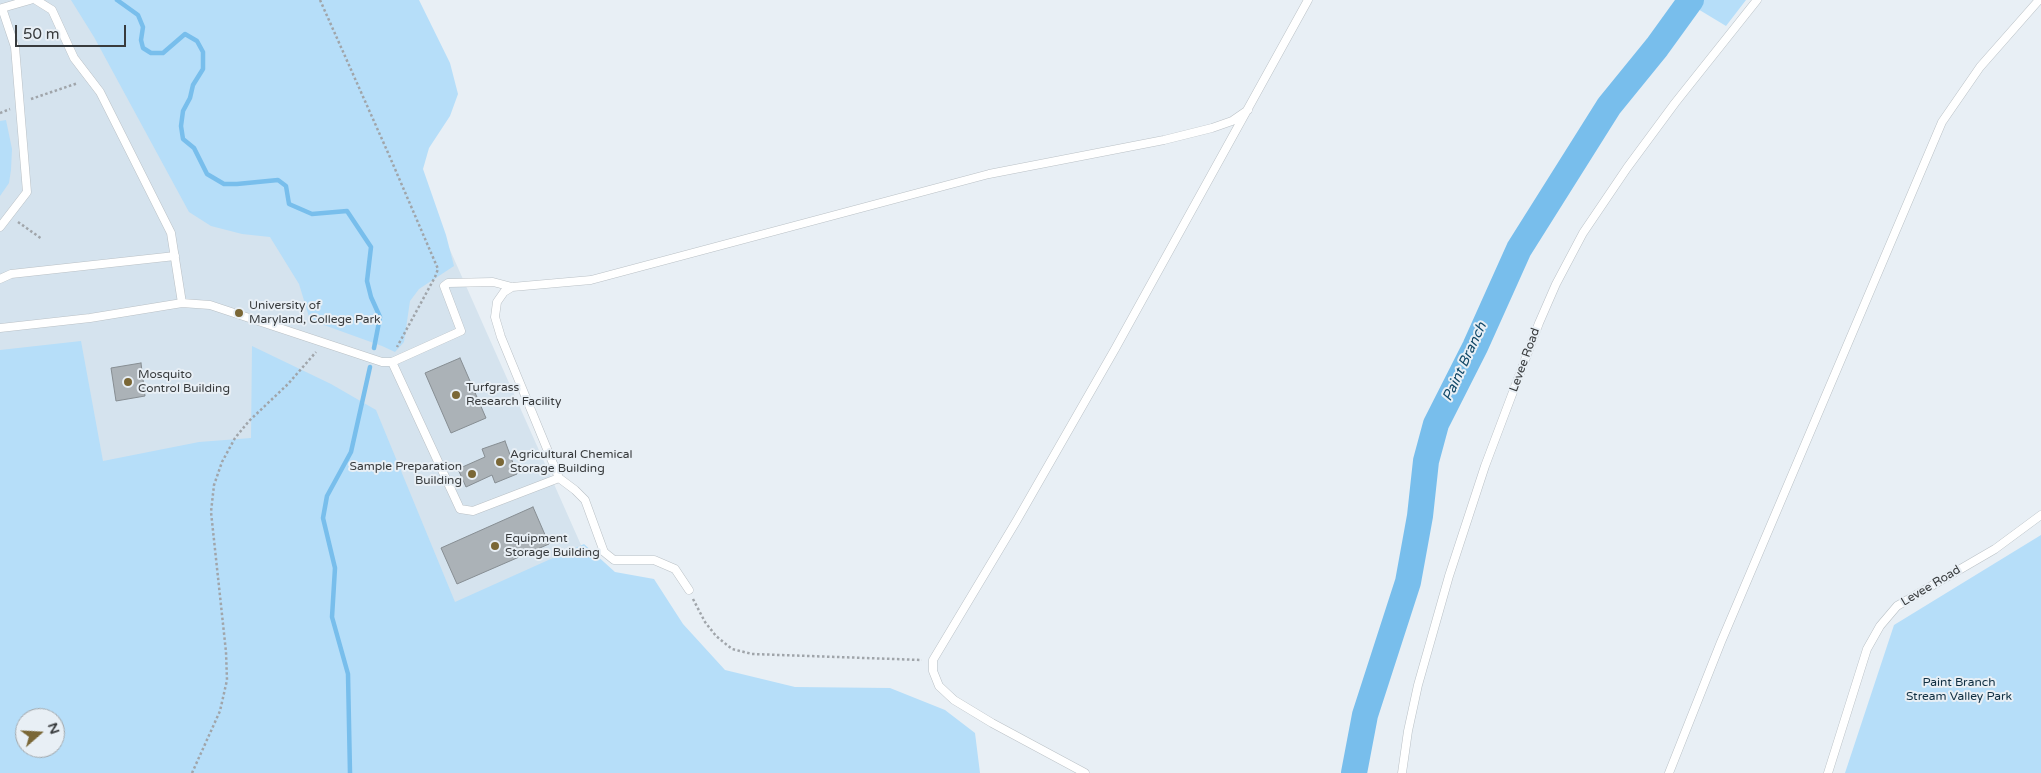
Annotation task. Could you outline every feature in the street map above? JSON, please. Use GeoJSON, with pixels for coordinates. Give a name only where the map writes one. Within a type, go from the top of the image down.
{"type":"FeatureCollection","features":[{"type":"Feature","properties":{"kind":"lane"},"geometry":{"type":"LineString","coordinates":[[0,227],[27,192],[15,47],[2,8],[30,0]]}},
{"type":"Feature","properties":{"kind":"lane"},"geometry":{"type":"LineString","coordinates":[[36,0],[52,10],[74,58],[100,92],[171,233],[182,303]]}},
{"type":"Feature","properties":{"kind":"lane"},"geometry":{"type":"LineString","coordinates":[[1085,773],[992,723],[954,700],[939,686],[933,671],[933,660],[1017,520],[1110,358],[1308,0]]}},
{"type":"Feature","properties":{"kind":"lane","name":"Levee Road"},"geometry":{"type":"LineString","coordinates":[[1402,773],[1408,731],[1418,685],[1452,567],[1485,466],[1539,323],[1556,284],[1583,233],[1627,168],[1675,103],[1757,0]]}},
{"type":"Feature","properties":{"kind":"lane"},"geometry":{"type":"LineString","coordinates":[[1669,773],[1720,642],[1942,122],[1980,67],[2039,0]]}},
{"type":"Feature","properties":{"kind":"lane"},"geometry":{"type":"LineString","coordinates":[[0,328],[90,318],[182,303],[210,305],[382,362],[392,362],[461,331],[444,286],[448,283],[493,282],[512,286],[591,280],[989,174],[1164,140],[1212,128],[1232,121],[1248,110]]}},
{"type":"Feature","properties":{"kind":"lane"},"geometry":{"type":"LineString","coordinates":[[0,279],[11,274],[174,256]]}},
{"type":"Feature","properties":{"kind":"lane"},"geometry":{"type":"LineString","coordinates":[[512,286],[504,292],[497,302],[495,317],[501,337],[558,478],[576,490],[585,500],[604,552],[614,560],[654,560],[675,569],[688,590]]}},
{"type":"Feature","properties":{"kind":"lane"},"geometry":{"type":"LineString","coordinates":[[392,362],[460,509],[473,511],[558,478]]}},
{"type":"Feature","properties":{"kind":"lane","name":"Levee Road"},"geometry":{"type":"LineString","coordinates":[[1828,773],[1867,649],[1880,626],[1897,606],[1995,549],[2041,515]]}},
{"type":"Feature","properties":{"kind":"path"},"geometry":{"type":"LineString","coordinates":[[320,0],[438,269],[392,356],[392,362]]}},
{"type":"Feature","properties":{"kind":"path"},"geometry":{"type":"LineString","coordinates":[[0,113],[52,90],[78,83]]}},
{"type":"Feature","properties":{"kind":"path"},"geometry":{"type":"LineString","coordinates":[[9,215],[42,239]]}},
{"type":"Feature","properties":{"kind":"path"},"geometry":{"type":"LineString","coordinates":[[192,773],[220,711],[227,680],[226,652],[211,512],[214,485],[222,462],[235,438],[249,421],[312,358],[322,342]]}},
{"type":"Feature","properties":{"kind":"path"},"geometry":{"type":"LineString","coordinates":[[688,590],[705,622],[716,636],[732,649],[752,654],[933,660]]}},
{"type":"Feature","properties":{"kind":"shaded area","name":"University of Maryland, College Park"},"geometry":{"type":"Polygon","coordinates":[[[0,0],[339,0],[617,626],[65,758],[65,708],[15,708],[15,758],[63,758],[0,773],[0,0]]]}},
{"type":"Feature","properties":{"kind":"green space"},"geometry":{"type":"Polygon","coordinates":[[[71,0],[419,0],[450,63],[458,94],[450,116],[429,148],[423,169],[446,235],[454,266],[419,289],[410,301],[404,342],[395,352],[310,320],[299,284],[270,237],[242,234],[211,226],[189,212],[94,37],[71,0]]]}},
{"type":"Feature","properties":{"kind":"green space"},"geometry":{"type":"Polygon","coordinates":[[[1683,0],[1746,0],[1726,26],[1683,0]]]}},
{"type":"Feature","properties":{"kind":"green space"},"geometry":{"type":"Polygon","coordinates":[[[6,120],[12,149],[11,170],[9,183],[0,196],[0,121],[6,120]]]}},
{"type":"Feature","properties":{"kind":"green space"},"geometry":{"type":"Polygon","coordinates":[[[81,341],[103,461],[199,442],[251,438],[252,346],[331,384],[376,410],[455,602],[584,544],[615,572],[654,579],[683,624],[725,670],[795,687],[890,688],[945,710],[975,733],[980,773],[0,773],[0,350],[81,341]]]}},
{"type":"Feature","properties":{"kind":"green space","name":"Paint Branch Stream Valley Park"},"geometry":{"type":"Polygon","coordinates":[[[2041,535],[2041,773],[1845,773],[1894,625],[2041,535]]]}},
{"type":"Feature","properties":{"kind":"building","name":"Turfgrass Research Facility"},"geometry":{"type":"Polygon","coordinates":[[[460,358],[486,418],[451,433],[425,373],[460,358]]]}},
{"type":"Feature","properties":{"kind":"building","name":"Mosquito Control Building"},"geometry":{"type":"Polygon","coordinates":[[[141,363],[145,396],[116,401],[111,368],[141,363]]]}},
{"type":"Feature","properties":{"kind":"building","name":"Agricultural Chemical Storage Building"},"geometry":{"type":"Polygon","coordinates":[[[505,441],[517,474],[495,483],[492,475],[466,487],[458,469],[485,457],[482,449],[505,441]]]}},
{"type":"Feature","properties":{"kind":"building","name":"Equipment Storage Building"},"geometry":{"type":"Polygon","coordinates":[[[533,507],[549,544],[457,584],[441,548],[533,507]]]}},
{"type":"Feature","properties":{"kind":"waterway"},"geometry":{"type":"LineString","coordinates":[[117,0],[138,15],[143,27],[141,40],[143,48],[151,53],[163,53],[185,34],[197,41],[203,52],[203,69],[193,85],[190,98],[183,111],[181,126],[183,139],[194,148],[207,174],[224,184],[278,180],[286,186],[289,204],[312,214],[347,211],[371,247],[367,281],[371,297],[380,317],[374,348]]}},
{"type":"Feature","properties":{"kind":"waterway","name":"Paint Branch"},"geometry":{"type":"LineString","coordinates":[[1354,773],[1365,715],[1408,582],[1420,516],[1426,461],[1436,424],[1475,347],[1519,249],[1609,106],[1657,47],[1691,0]]}},
{"type":"Feature","properties":{"kind":"waterway"},"geometry":{"type":"LineString","coordinates":[[350,773],[348,674],[332,617],[335,568],[323,518],[327,496],[351,452],[370,367]]}},
{"type":"Feature","properties":{"kind":"place","name":"University of Maryland, College Park"},"geometry":{"type":"Point","coordinates":[239,313]}},
{"type":"Feature","properties":{"kind":"place","name":"Mosquito Control Building"},"geometry":{"type":"Point","coordinates":[128,382]}},
{"type":"Feature","properties":{"kind":"place","name":"Turfgrass Research Facility"},"geometry":{"type":"Point","coordinates":[456,395]}},
{"type":"Feature","properties":{"kind":"place","name":"Agricultural Chemical Storage Building"},"geometry":{"type":"Point","coordinates":[500,462]}},
{"type":"Feature","properties":{"kind":"place","name":"Sample Preparation Building"},"geometry":{"type":"Point","coordinates":[472,474]}},
{"type":"Feature","properties":{"kind":"place","name":"Equipment Storage Building"},"geometry":{"type":"Point","coordinates":[495,546]}}]}
